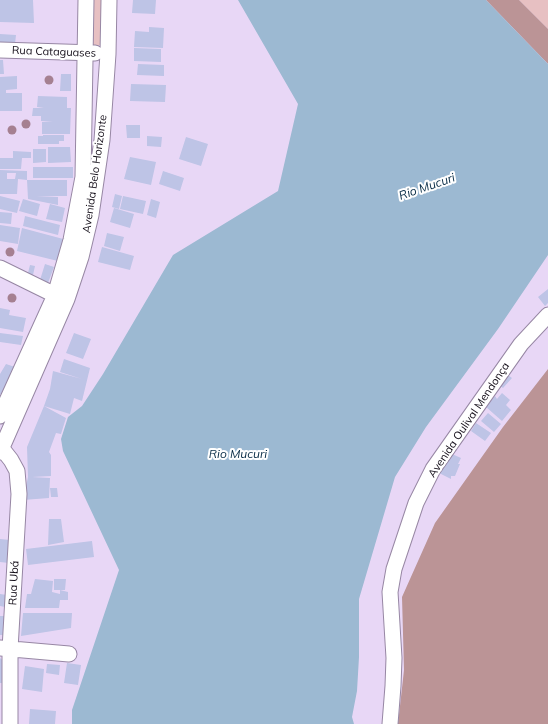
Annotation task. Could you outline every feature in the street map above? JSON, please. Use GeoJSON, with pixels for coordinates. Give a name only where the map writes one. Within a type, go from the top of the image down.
{"type":"FeatureCollection","features":[{"type":"Feature","properties":{"kind":"street","name":"Avenida Belo Horizonte"},"geometry":{"type":"LineString","coordinates":[[0,416],[55,295],[71,240],[83,177],[86,0]]}},
{"type":"Feature","properties":{"kind":"street","name":"Avenida Belo Horizonte"},"geometry":{"type":"LineString","coordinates":[[1,448],[67,299],[81,257],[91,214],[102,140],[108,54],[109,0]]}},
{"type":"Feature","properties":{"kind":"street","name":"Rua Cataguases"},"geometry":{"type":"LineString","coordinates":[[0,50],[108,54]]}},
{"type":"Feature","properties":{"kind":"street"},"geometry":{"type":"LineString","coordinates":[[0,268],[55,295]]}},
{"type":"Feature","properties":{"kind":"street","name":"Avenida Oulival Mendonça"},"geometry":{"type":"LineString","coordinates":[[390,724],[394,686],[390,592],[394,570],[416,503],[433,469],[521,344],[548,315]]}},
{"type":"Feature","properties":{"kind":"street","name":"Rua Ubá"},"geometry":{"type":"LineString","coordinates":[[1,448],[11,460],[17,471],[19,494],[5,649],[10,724]]}},
{"type":"Feature","properties":{"kind":"street"},"geometry":{"type":"LineString","coordinates":[[5,649],[69,654]]}},
{"type":"Feature","properties":{"kind":"shaded area"},"geometry":{"type":"Polygon","coordinates":[[[94,0],[103,0],[101,44],[97,47],[93,45],[94,0]]]}},
{"type":"Feature","properties":{"kind":"shaded area"},"geometry":{"type":"Polygon","coordinates":[[[486,0],[519,0],[548,29],[548,64],[486,0]]]}},
{"type":"Feature","properties":{"kind":"shaded area"},"geometry":{"type":"Polygon","coordinates":[[[519,0],[548,0],[548,29],[519,0]]]}},
{"type":"Feature","properties":{"kind":"shaded area"},"geometry":{"type":"Polygon","coordinates":[[[548,369],[548,724],[398,724],[404,670],[402,597],[435,523],[503,427],[548,369]]]}},
{"type":"Feature","properties":{"kind":"water","name":"Rio Mucuri"},"geometry":{"type":"Polygon","coordinates":[[[238,0],[486,0],[548,64],[548,255],[498,329],[426,427],[395,477],[359,599],[359,657],[357,691],[352,717],[354,724],[72,724],[72,710],[119,570],[63,451],[61,439],[68,417],[82,406],[103,374],[173,255],[278,191],[298,104],[238,0]]]}},
{"type":"Feature","properties":{"kind":"building"},"geometry":{"type":"Polygon","coordinates":[[[0,0],[33,0],[34,23],[0,22],[0,0]]]}},
{"type":"Feature","properties":{"kind":"building"},"geometry":{"type":"Polygon","coordinates":[[[133,0],[156,0],[155,14],[132,13],[133,0]]]}},
{"type":"Feature","properties":{"kind":"building"},"geometry":{"type":"Polygon","coordinates":[[[149,27],[164,28],[163,48],[134,47],[135,31],[149,32],[149,27]]]}},
{"type":"Feature","properties":{"kind":"building"},"geometry":{"type":"Polygon","coordinates":[[[0,34],[16,35],[15,44],[0,43],[0,34]]]}},
{"type":"Feature","properties":{"kind":"building"},"geometry":{"type":"Polygon","coordinates":[[[134,48],[161,49],[161,62],[134,61],[134,48]]]}},
{"type":"Feature","properties":{"kind":"building"},"geometry":{"type":"Polygon","coordinates":[[[0,60],[3,60],[4,74],[0,74],[0,60]]]}},
{"type":"Feature","properties":{"kind":"building"},"geometry":{"type":"Polygon","coordinates":[[[138,64],[164,65],[164,76],[137,75],[138,64]]]}},
{"type":"Feature","properties":{"kind":"building"},"geometry":{"type":"Polygon","coordinates":[[[61,74],[71,74],[71,91],[60,91],[61,74]]]}},
{"type":"Feature","properties":{"kind":"building"},"geometry":{"type":"Polygon","coordinates":[[[17,76],[17,89],[6,90],[6,93],[22,93],[22,111],[0,111],[0,77],[17,76]]]}},
{"type":"Feature","properties":{"kind":"building"},"geometry":{"type":"Polygon","coordinates":[[[131,84],[166,85],[165,102],[130,101],[131,84]]]}},
{"type":"Feature","properties":{"kind":"building"},"geometry":{"type":"Polygon","coordinates":[[[38,96],[67,97],[67,108],[71,108],[70,134],[42,134],[42,122],[53,122],[41,121],[41,116],[32,116],[33,108],[44,108],[37,107],[38,96]]]}},
{"type":"Feature","properties":{"kind":"building"},"geometry":{"type":"Polygon","coordinates":[[[126,125],[140,125],[140,138],[127,138],[126,125]]]}},
{"type":"Feature","properties":{"kind":"building"},"geometry":{"type":"Polygon","coordinates":[[[64,135],[64,141],[59,141],[59,144],[38,144],[38,136],[64,135]]]}},
{"type":"Feature","properties":{"kind":"building"},"geometry":{"type":"Polygon","coordinates":[[[147,136],[162,137],[161,147],[147,146],[147,136]]]}},
{"type":"Feature","properties":{"kind":"building"},"geometry":{"type":"Polygon","coordinates":[[[186,137],[208,144],[201,166],[179,159],[186,137]]]}},
{"type":"Feature","properties":{"kind":"building"},"geometry":{"type":"Polygon","coordinates":[[[48,147],[70,147],[71,162],[48,163],[48,147]]]}},
{"type":"Feature","properties":{"kind":"building"},"geometry":{"type":"Polygon","coordinates":[[[33,149],[46,149],[46,162],[33,163],[33,149]]]}},
{"type":"Feature","properties":{"kind":"building"},"geometry":{"type":"Polygon","coordinates":[[[13,151],[31,152],[31,158],[22,158],[21,169],[0,169],[0,158],[13,158],[13,151]]]}},
{"type":"Feature","properties":{"kind":"building"},"geometry":{"type":"Polygon","coordinates":[[[130,157],[156,162],[151,185],[124,179],[130,157]]]}},
{"type":"Feature","properties":{"kind":"building"},"geometry":{"type":"Polygon","coordinates":[[[33,167],[73,167],[73,178],[33,178],[33,167]]]}},
{"type":"Feature","properties":{"kind":"building"},"geometry":{"type":"Polygon","coordinates":[[[0,170],[27,171],[27,180],[18,179],[17,194],[0,194],[0,170]],[[7,173],[7,179],[15,179],[16,173],[7,173]]]}},
{"type":"Feature","properties":{"kind":"building"},"geometry":{"type":"Polygon","coordinates":[[[163,171],[184,178],[180,191],[159,184],[163,171]]]}},
{"type":"Feature","properties":{"kind":"building"},"geometry":{"type":"Polygon","coordinates":[[[27,180],[67,180],[67,196],[36,196],[58,197],[58,205],[28,199],[27,180]]]}},
{"type":"Feature","properties":{"kind":"building"},"geometry":{"type":"Polygon","coordinates":[[[115,194],[122,196],[119,209],[112,207],[115,194]]]}},
{"type":"Feature","properties":{"kind":"building"},"geometry":{"type":"Polygon","coordinates":[[[0,196],[20,201],[17,213],[0,209],[0,196]]]}},
{"type":"Feature","properties":{"kind":"building"},"geometry":{"type":"Polygon","coordinates":[[[123,196],[146,201],[143,214],[120,209],[123,196]]]}},
{"type":"Feature","properties":{"kind":"building"},"geometry":{"type":"Polygon","coordinates":[[[23,199],[40,204],[37,216],[19,211],[23,199]]]}},
{"type":"Feature","properties":{"kind":"building"},"geometry":{"type":"Polygon","coordinates":[[[151,199],[160,202],[156,218],[147,215],[151,199]]]}},
{"type":"Feature","properties":{"kind":"building"},"geometry":{"type":"Polygon","coordinates":[[[50,204],[65,208],[62,222],[46,219],[50,204]]]}},
{"type":"Feature","properties":{"kind":"building"},"geometry":{"type":"Polygon","coordinates":[[[114,208],[134,214],[130,228],[110,222],[114,208]]]}},
{"type":"Feature","properties":{"kind":"building"},"geometry":{"type":"Polygon","coordinates":[[[0,212],[12,213],[11,224],[0,223],[0,212]]]}},
{"type":"Feature","properties":{"kind":"building"},"geometry":{"type":"Polygon","coordinates":[[[25,216],[60,225],[58,235],[23,226],[25,216]]]}},
{"type":"Feature","properties":{"kind":"building"},"geometry":{"type":"Polygon","coordinates":[[[0,225],[20,228],[18,244],[0,241],[0,225]]]}},
{"type":"Feature","properties":{"kind":"building"},"geometry":{"type":"Polygon","coordinates":[[[22,228],[67,240],[62,262],[17,251],[22,228]]]}},
{"type":"Feature","properties":{"kind":"building"},"geometry":{"type":"Polygon","coordinates":[[[107,233],[124,237],[120,251],[104,246],[107,233]]]}},
{"type":"Feature","properties":{"kind":"building"},"geometry":{"type":"Polygon","coordinates":[[[102,247],[134,256],[130,270],[98,262],[102,247]]]}},
{"type":"Feature","properties":{"kind":"building"},"geometry":{"type":"Polygon","coordinates":[[[45,264],[54,267],[48,283],[40,280],[45,264]]]}},
{"type":"Feature","properties":{"kind":"building"},"geometry":{"type":"Polygon","coordinates":[[[30,265],[35,266],[33,275],[28,273],[30,265]]]}},
{"type":"Feature","properties":{"kind":"building"},"geometry":{"type":"Polygon","coordinates":[[[548,289],[548,303],[545,306],[538,297],[548,289]]]}},
{"type":"Feature","properties":{"kind":"building"},"geometry":{"type":"Polygon","coordinates":[[[0,308],[10,310],[9,315],[26,318],[23,332],[0,328],[0,308]]]}},
{"type":"Feature","properties":{"kind":"building"},"geometry":{"type":"Polygon","coordinates":[[[0,333],[23,336],[21,345],[0,342],[0,333]]]}},
{"type":"Feature","properties":{"kind":"building"},"geometry":{"type":"Polygon","coordinates":[[[74,333],[91,339],[83,359],[66,353],[74,333]]]}},
{"type":"Feature","properties":{"kind":"building"},"geometry":{"type":"Polygon","coordinates":[[[64,359],[90,368],[82,401],[74,398],[70,414],[44,406],[50,389],[53,371],[82,379],[60,372],[64,359]]]}},
{"type":"Feature","properties":{"kind":"building"},"geometry":{"type":"Polygon","coordinates":[[[6,364],[15,367],[4,396],[0,394],[0,374],[6,364]]]}},
{"type":"Feature","properties":{"kind":"building"},"geometry":{"type":"Polygon","coordinates":[[[505,373],[512,378],[503,388],[496,383],[505,373]]]}},
{"type":"Feature","properties":{"kind":"building"},"geometry":{"type":"Polygon","coordinates":[[[502,393],[510,400],[506,405],[511,410],[502,421],[486,407],[495,396],[497,399],[502,393]]]}},
{"type":"Feature","properties":{"kind":"building"},"geometry":{"type":"Polygon","coordinates":[[[44,406],[66,418],[61,434],[56,433],[49,452],[51,455],[51,476],[32,477],[50,478],[49,498],[23,500],[28,477],[27,447],[44,406]]]}},
{"type":"Feature","properties":{"kind":"building"},"geometry":{"type":"Polygon","coordinates":[[[488,413],[501,424],[494,432],[481,421],[488,413]]]}},
{"type":"Feature","properties":{"kind":"building"},"geometry":{"type":"Polygon","coordinates":[[[476,423],[491,433],[485,441],[471,431],[476,423]]]}},
{"type":"Feature","properties":{"kind":"building"},"geometry":{"type":"Polygon","coordinates":[[[452,454],[461,458],[455,476],[451,476],[451,479],[439,473],[447,456],[450,458],[452,454]]]}},
{"type":"Feature","properties":{"kind":"building"},"geometry":{"type":"Polygon","coordinates":[[[50,488],[57,488],[58,497],[51,497],[50,488]]]}},
{"type":"Feature","properties":{"kind":"building"},"geometry":{"type":"Polygon","coordinates":[[[49,519],[61,519],[64,542],[48,545],[49,519]]]}},
{"type":"Feature","properties":{"kind":"building"},"geometry":{"type":"Polygon","coordinates":[[[0,539],[10,540],[9,563],[0,562],[0,539]]]}},
{"type":"Feature","properties":{"kind":"building"},"geometry":{"type":"Polygon","coordinates":[[[92,541],[94,557],[28,565],[26,549],[92,541]]]}},
{"type":"Feature","properties":{"kind":"building"},"geometry":{"type":"Polygon","coordinates":[[[35,579],[53,581],[52,592],[60,594],[60,590],[68,592],[68,600],[60,600],[59,608],[25,608],[27,594],[31,594],[35,579]]]}},
{"type":"Feature","properties":{"kind":"building"},"geometry":{"type":"Polygon","coordinates":[[[54,579],[66,579],[65,590],[54,590],[54,579]]]}},
{"type":"Feature","properties":{"kind":"building"},"geometry":{"type":"Polygon","coordinates":[[[0,594],[7,595],[5,607],[0,606],[0,594]]]}},
{"type":"Feature","properties":{"kind":"building"},"geometry":{"type":"Polygon","coordinates":[[[23,613],[72,613],[71,628],[21,636],[23,613]]]}},
{"type":"Feature","properties":{"kind":"building"},"geometry":{"type":"Polygon","coordinates":[[[0,616],[5,616],[4,635],[0,635],[0,616]]]}},
{"type":"Feature","properties":{"kind":"building"},"geometry":{"type":"Polygon","coordinates":[[[0,658],[7,664],[5,683],[0,683],[0,658]]]}},
{"type":"Feature","properties":{"kind":"building"},"geometry":{"type":"Polygon","coordinates":[[[67,663],[81,665],[78,685],[64,683],[67,663]]]}},
{"type":"Feature","properties":{"kind":"building"},"geometry":{"type":"Polygon","coordinates":[[[47,664],[60,665],[59,675],[46,673],[47,664]]]}},
{"type":"Feature","properties":{"kind":"building"},"geometry":{"type":"Polygon","coordinates":[[[25,666],[44,669],[42,692],[22,689],[25,666]]]}},
{"type":"Feature","properties":{"kind":"building"},"geometry":{"type":"Polygon","coordinates":[[[30,709],[56,711],[55,724],[29,724],[30,709]]]}}]}
